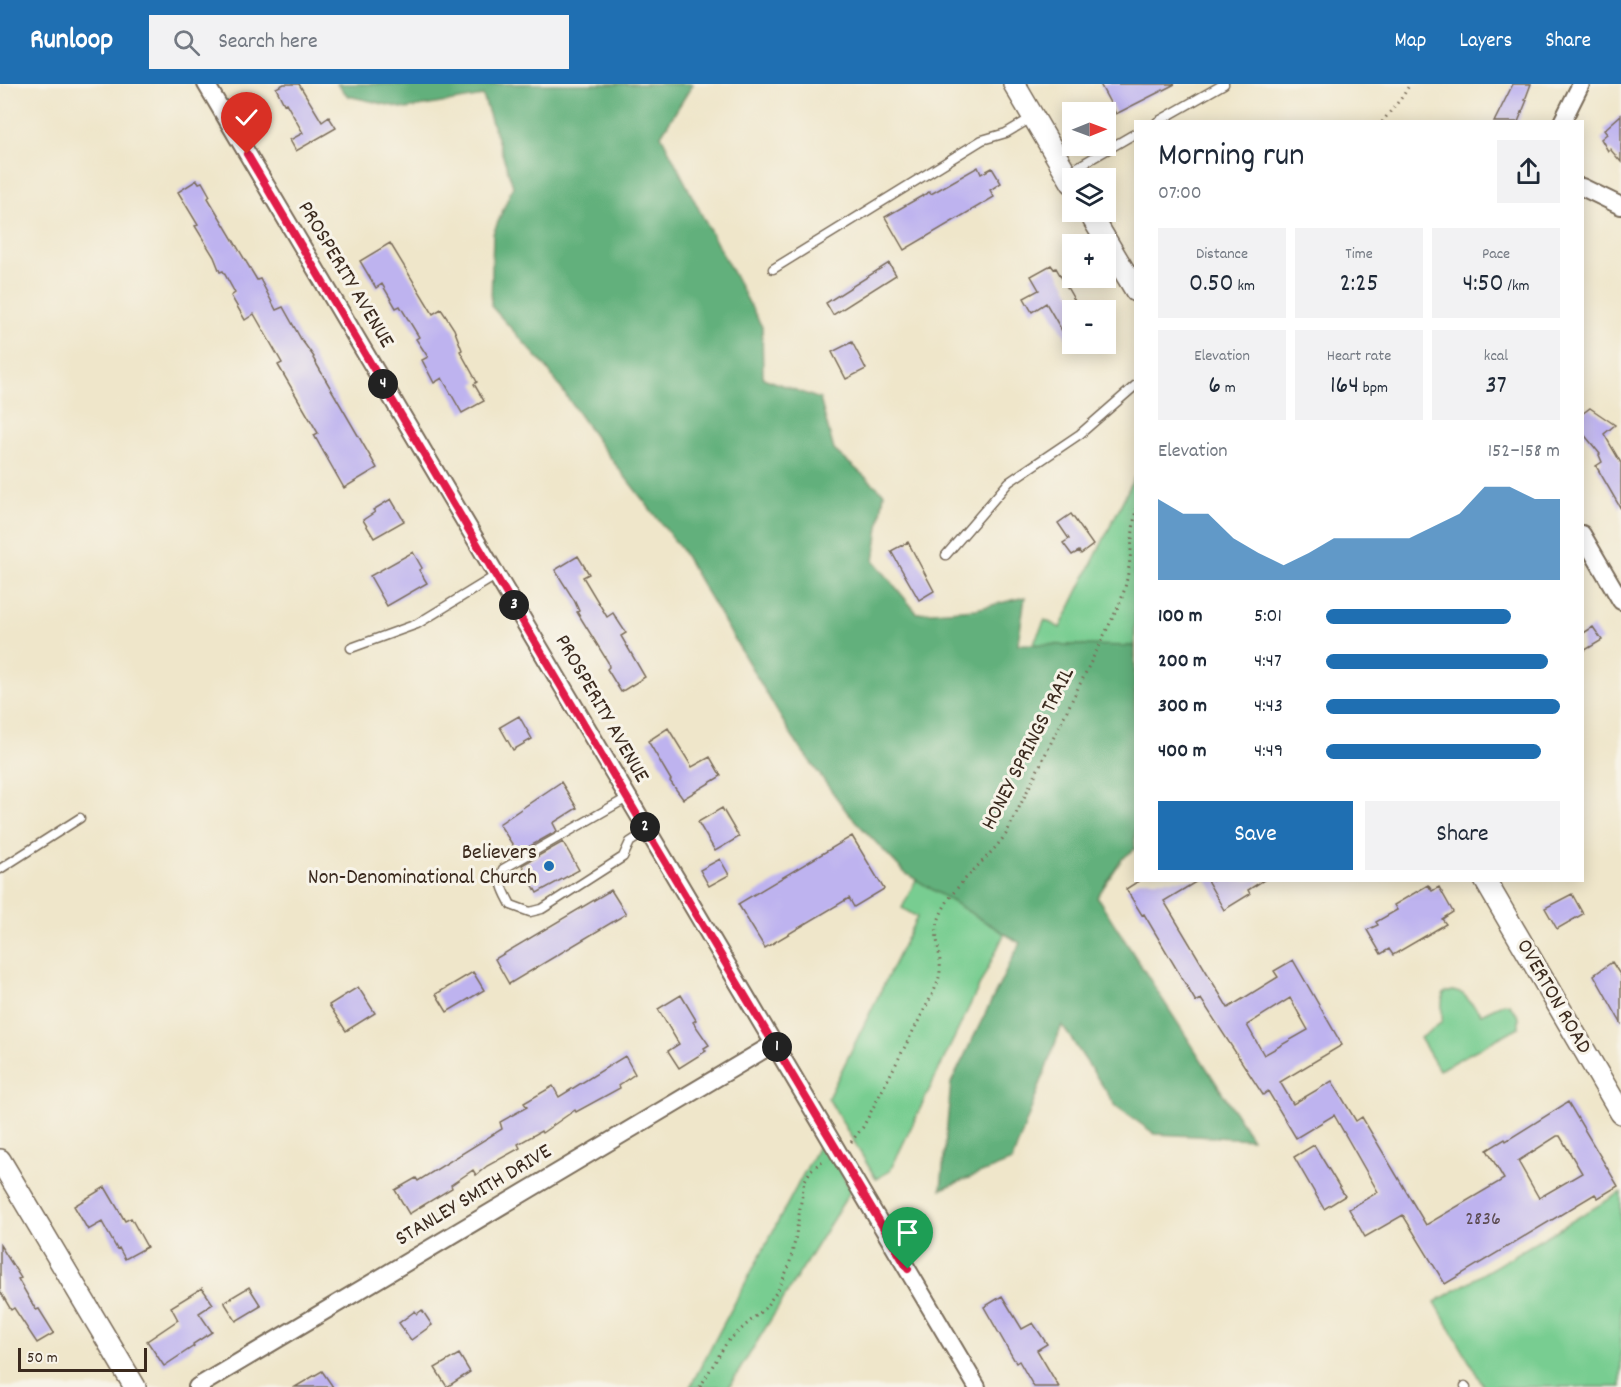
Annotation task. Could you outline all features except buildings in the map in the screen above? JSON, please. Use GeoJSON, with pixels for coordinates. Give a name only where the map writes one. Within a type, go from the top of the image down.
{"type":"FeatureCollection","features":[{"type":"Feature","properties":{"kind":"street","name":"PROSPERITY AVENUE"},"geometry":{"type":"LineString","coordinates":[[206,84],[977,1387]]}},
{"type":"Feature","properties":{"kind":"street"},"geometry":{"type":"LineString","coordinates":[[1014,84],[1064,168]]}},
{"type":"Feature","properties":{"kind":"street"},"geometry":{"type":"LineString","coordinates":[[1563,120],[1581,84]]}},
{"type":"Feature","properties":{"kind":"street"},"geometry":{"type":"LineString","coordinates":[[1584,188],[1621,206]]}},
{"type":"Feature","properties":{"kind":"street"},"geometry":{"type":"LineString","coordinates":[[1095,222],[1134,288]]}},
{"type":"Feature","properties":{"kind":"street"},"geometry":{"type":"LineString","coordinates":[[1584,537],[1621,601]]}},
{"type":"Feature","properties":{"kind":"street","name":"OVERTON ROAD"},"geometry":{"type":"LineString","coordinates":[[1486,882],[1621,1113]]}},
{"type":"Feature","properties":{"kind":"street","name":"STANLEY SMITH DRIVE"},"geometry":{"type":"LineString","coordinates":[[197,1387],[775,1043]]}},
{"type":"Feature","properties":{"kind":"street"},"geometry":{"type":"LineString","coordinates":[[0,1160],[135,1387]]}},
{"type":"Feature","properties":{"kind":"lane"},"geometry":{"type":"LineString","coordinates":[[1161,120],[1224,84]]}},
{"type":"Feature","properties":{"kind":"lane"},"geometry":{"type":"LineString","coordinates":[[773,269],[982,140],[1006,133],[1033,117]]}},
{"type":"Feature","properties":{"kind":"lane"},"geometry":{"type":"LineString","coordinates":[[1085,168],[1134,134]]}},
{"type":"Feature","properties":{"kind":"lane"},"geometry":{"type":"LineString","coordinates":[[946,555],[1009,482],[1080,434],[1134,388]]}},
{"type":"Feature","properties":{"kind":"lane"},"geometry":{"type":"LineString","coordinates":[[351,648],[417,624],[497,575]]}},
{"type":"Feature","properties":{"kind":"lane"},"geometry":{"type":"LineString","coordinates":[[627,798],[503,869],[500,877],[502,887],[511,905],[530,912],[542,909],[623,857],[630,842],[647,831]]}},
{"type":"Feature","properties":{"kind":"lane"},"geometry":{"type":"LineString","coordinates":[[0,868],[80,818]]}},
{"type":"Feature","properties":{"kind":"path"},"geometry":{"type":"LineString","coordinates":[[1383,120],[1410,84]]}},
{"type":"Feature","properties":{"kind":"path","name":"HONEY SPRINGS TRAIL"},"geometry":{"type":"LineString","coordinates":[[846,1144],[863,1127],[934,992],[940,976],[938,923],[945,906],[1006,834],[1119,605],[1128,577],[1134,526]]}},
{"type":"Feature","properties":{"kind":"path"},"geometry":{"type":"LineString","coordinates":[[700,1387],[727,1342],[765,1308],[778,1290],[789,1266],[804,1182],[811,1170],[832,1154]]}},
{"type":"Feature","properties":{"kind":"green space"},"geometry":{"type":"Polygon","coordinates":[[[337,84],[693,84],[661,135],[762,327],[763,378],[820,399],[834,450],[884,493],[874,561],[917,613],[976,609],[1025,597],[1018,644],[1134,646],[1134,850],[1122,859],[1097,897],[1252,1139],[1155,1134],[1116,1106],[1062,1025],[1012,1161],[941,1189],[951,1083],[1020,943],[905,873],[847,812],[793,738],[681,549],[602,447],[546,367],[491,306],[493,234],[513,186],[483,96],[406,109],[348,96],[337,84]]]}},
{"type":"Feature","properties":{"kind":"green space"},"geometry":{"type":"Polygon","coordinates":[[[1134,478],[1134,665],[890,1171],[876,1179],[828,1098],[917,917],[902,908],[1045,620],[1060,628],[1134,478]]]}},
{"type":"Feature","properties":{"kind":"green space"},"geometry":{"type":"Polygon","coordinates":[[[1453,991],[1463,994],[1481,1014],[1504,1003],[1509,1004],[1519,1017],[1519,1027],[1439,1070],[1420,1038],[1442,1022],[1444,993],[1453,991]]]}},
{"type":"Feature","properties":{"kind":"green space"},"geometry":{"type":"Polygon","coordinates":[[[822,1139],[851,1190],[729,1387],[690,1387],[822,1139]]]}},
{"type":"Feature","properties":{"kind":"green space"},"geometry":{"type":"Polygon","coordinates":[[[1621,1192],[1621,1387],[1484,1387],[1435,1302],[1621,1192]]]}},
{"type":"Feature","properties":{"kind":"place","name":"Believers Non-Denominational Church"},"geometry":{"type":"Point","coordinates":[549,866]}},
{"type":"Feature","properties":{"kind":"route"},"geometry":{"type":"LineString","coordinates":[[247,154],[908,1269]]}}]}
